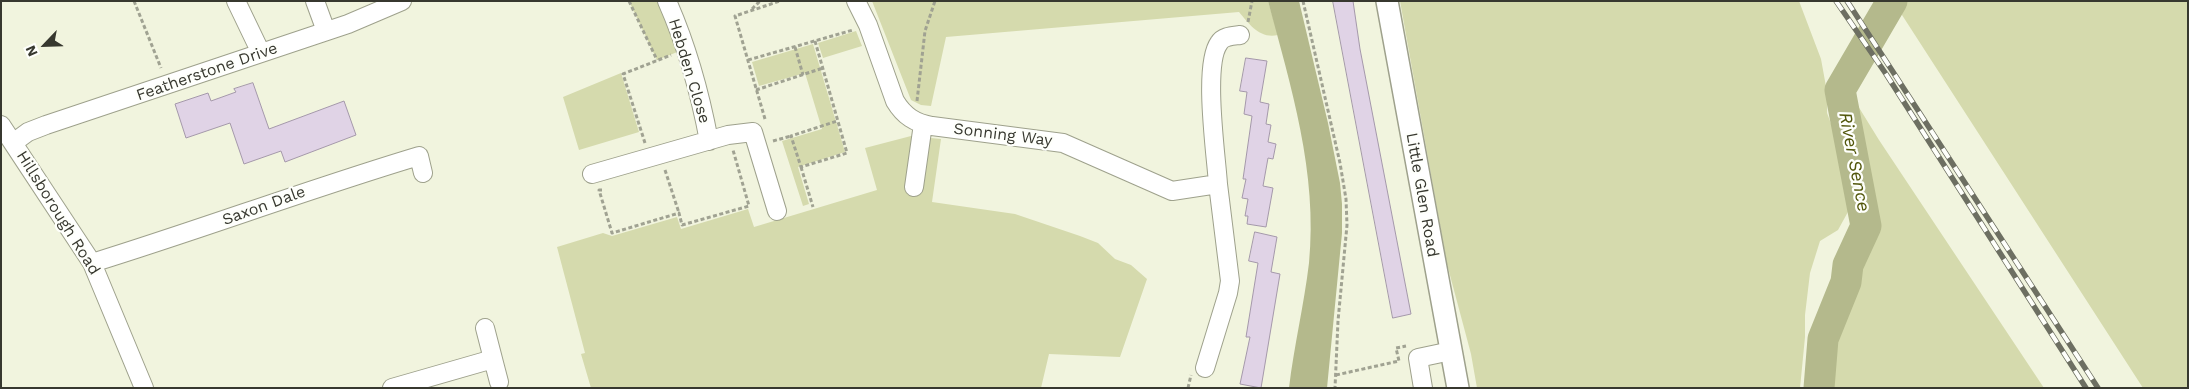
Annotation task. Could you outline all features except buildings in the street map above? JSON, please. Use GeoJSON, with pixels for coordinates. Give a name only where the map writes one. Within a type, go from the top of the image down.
{"type":"FeatureCollection","features":[{"type":"Feature","properties":{"kind":"main road","name":"Little Glen Road"},"geometry":{"type":"LineString","coordinates":[[1387,1],[1458,388]]}},
{"type":"Feature","properties":{"kind":"street"},"geometry":{"type":"LineString","coordinates":[[236,1],[261,54]]}},
{"type":"Feature","properties":{"kind":"street"},"geometry":{"type":"LineString","coordinates":[[315,1],[326,31]]}},
{"type":"Feature","properties":{"kind":"street","name":"Featherstone Drive"},"geometry":{"type":"LineString","coordinates":[[13,143],[28,132],[46,124],[261,54],[402,1]]}},
{"type":"Feature","properties":{"kind":"street","name":"Hebden Close"},"geometry":{"type":"LineString","coordinates":[[667,1],[685,49],[702,104],[709,141]]}},
{"type":"Feature","properties":{"kind":"street"},"geometry":{"type":"LineString","coordinates":[[856,1],[868,25],[895,101],[900,109],[919,123],[914,187]]}},
{"type":"Feature","properties":{"kind":"street"},"geometry":{"type":"LineString","coordinates":[[1205,368],[1228,293],[1230,280],[1218,184],[1210,73],[1219,42],[1224,38],[1240,35]]}},
{"type":"Feature","properties":{"kind":"street","name":"Sonning Way"},"geometry":{"type":"LineString","coordinates":[[919,123],[1063,143],[1172,191],[1218,184]]}},
{"type":"Feature","properties":{"kind":"street","name":"Hillsborough Road"},"geometry":{"type":"LineString","coordinates":[[1,125],[92,263],[144,388]]}},
{"type":"Feature","properties":{"kind":"street","name":"Hebden Close"},"geometry":{"type":"LineString","coordinates":[[592,174],[658,164],[709,141],[728,135],[754,132],[777,211]]}},
{"type":"Feature","properties":{"kind":"street","name":"Saxon Dale"},"geometry":{"type":"LineString","coordinates":[[92,263],[171,239],[326,184],[419,156],[423,172]]}},
{"type":"Feature","properties":{"kind":"street"},"geometry":{"type":"LineString","coordinates":[[485,328],[499,382]]}},
{"type":"Feature","properties":{"kind":"street"},"geometry":{"type":"LineString","coordinates":[[1424,388],[1418,358],[1451,351]]}},
{"type":"Feature","properties":{"kind":"street"},"geometry":{"type":"LineString","coordinates":[[392,388],[493,360]]}},
{"type":"Feature","properties":{"kind":"path"},"geometry":{"type":"LineString","coordinates":[[134,1],[168,85]]}},
{"type":"Feature","properties":{"kind":"path"},"geometry":{"type":"LineString","coordinates":[[629,1],[657,60]]}},
{"type":"Feature","properties":{"kind":"path"},"geometry":{"type":"LineString","coordinates":[[751,10],[760,1]]}},
{"type":"Feature","properties":{"kind":"path"},"geometry":{"type":"LineString","coordinates":[[766,124],[735,16],[780,1]]}},
{"type":"Feature","properties":{"kind":"path"},"geometry":{"type":"LineString","coordinates":[[919,123],[925,31],[935,1]]}},
{"type":"Feature","properties":{"kind":"path"},"geometry":{"type":"LineString","coordinates":[[1303,1],[1340,162],[1346,198],[1347,225],[1338,322],[1335,388]]}},
{"type":"Feature","properties":{"kind":"path"},"geometry":{"type":"LineString","coordinates":[[748,60],[868,25]]}},
{"type":"Feature","properties":{"kind":"path"},"geometry":{"type":"LineString","coordinates":[[801,167],[847,153],[815,41]]}},
{"type":"Feature","properties":{"kind":"path"},"geometry":{"type":"LineString","coordinates":[[795,47],[803,75]]}},
{"type":"Feature","properties":{"kind":"path"},"geometry":{"type":"LineString","coordinates":[[685,49],[623,74],[679,213],[682,225],[749,206],[728,135]]}},
{"type":"Feature","properties":{"kind":"path"},"geometry":{"type":"LineString","coordinates":[[756,90],[823,68]]}},
{"type":"Feature","properties":{"kind":"path"},"geometry":{"type":"LineString","coordinates":[[813,208],[791,136],[837,121]]}},
{"type":"Feature","properties":{"kind":"path"},"geometry":{"type":"LineString","coordinates":[[769,132],[772,141]]}},
{"type":"Feature","properties":{"kind":"path"},"geometry":{"type":"LineString","coordinates":[[609,188],[599,190],[612,233],[679,213]]}},
{"type":"Feature","properties":{"kind":"path"},"geometry":{"type":"LineString","coordinates":[[1336,375],[1399,361],[1396,348],[1414,344]]}},
{"type":"Feature","properties":{"kind":"shaded area"},"geometry":{"type":"Polygon","coordinates":[[[629,1],[667,1],[685,49],[657,60],[629,1]]]}},
{"type":"Feature","properties":{"kind":"shaded area"},"geometry":{"type":"Polygon","coordinates":[[[872,1],[1268,1],[1278,35],[1272,36],[1261,33],[1251,26],[1239,12],[946,37],[931,106],[921,105],[911,100],[872,1]]]}},
{"type":"Feature","properties":{"kind":"shaded area"},"geometry":{"type":"Polygon","coordinates":[[[1268,1],[1299,1],[1340,183],[1342,233],[1327,388],[1289,388],[1309,263],[1310,196],[1300,130],[1268,1]]]}},
{"type":"Feature","properties":{"kind":"shaded area"},"geometry":{"type":"Polygon","coordinates":[[[1400,1],[1799,1],[1821,59],[1827,92],[1827,113],[1847,166],[1850,192],[1849,210],[1838,230],[1820,241],[1810,273],[1800,388],[1477,388],[1471,354],[1447,264],[1400,1]]]}},
{"type":"Feature","properties":{"kind":"shaded area"},"geometry":{"type":"Polygon","coordinates":[[[1901,1],[2188,1],[2188,388],[2143,388],[1902,15],[1901,1]]]}},
{"type":"Feature","properties":{"kind":"shaded area"},"geometry":{"type":"Polygon","coordinates":[[[856,31],[862,46],[823,58],[818,43],[856,31]]]}},
{"type":"Feature","properties":{"kind":"shaded area"},"geometry":{"type":"Polygon","coordinates":[[[813,44],[845,152],[798,167],[809,204],[803,206],[782,141],[822,129],[805,73],[759,86],[752,62],[813,44]]]}},
{"type":"Feature","properties":{"kind":"shaded area"},"geometry":{"type":"Polygon","coordinates":[[[621,73],[639,132],[579,150],[563,97],[621,73]]]}},
{"type":"Feature","properties":{"kind":"shaded area"},"geometry":{"type":"Polygon","coordinates":[[[1858,106],[2044,388],[1825,388],[1830,312],[1840,284],[1855,263],[1865,243],[1872,219],[1852,129],[1858,106]]]}},
{"type":"Feature","properties":{"kind":"shaded area"},"geometry":{"type":"Polygon","coordinates":[[[911,136],[941,139],[932,202],[1015,214],[1080,236],[1098,243],[1115,259],[1131,265],[1147,279],[1120,357],[1049,354],[1041,388],[591,388],[581,354],[585,353],[557,247],[603,233],[612,236],[677,217],[681,229],[748,209],[754,227],[877,190],[865,148],[911,136]]]}},
{"type":"Feature","properties":{"kind":"waterway","name":"River Sence"},"geometry":{"type":"LineString","coordinates":[[1819,388],[1823,339],[1846,282],[1848,265],[1866,226],[1840,90],[1892,1]]}},
{"type":"Feature","properties":{"kind":"railway"},"geometry":{"type":"LineString","coordinates":[[1836,1],[1886,74],[2086,388]]}},
{"type":"Feature","properties":{"kind":"railway"},"geometry":{"type":"LineString","coordinates":[[1847,1],[2098,388]]}}]}
